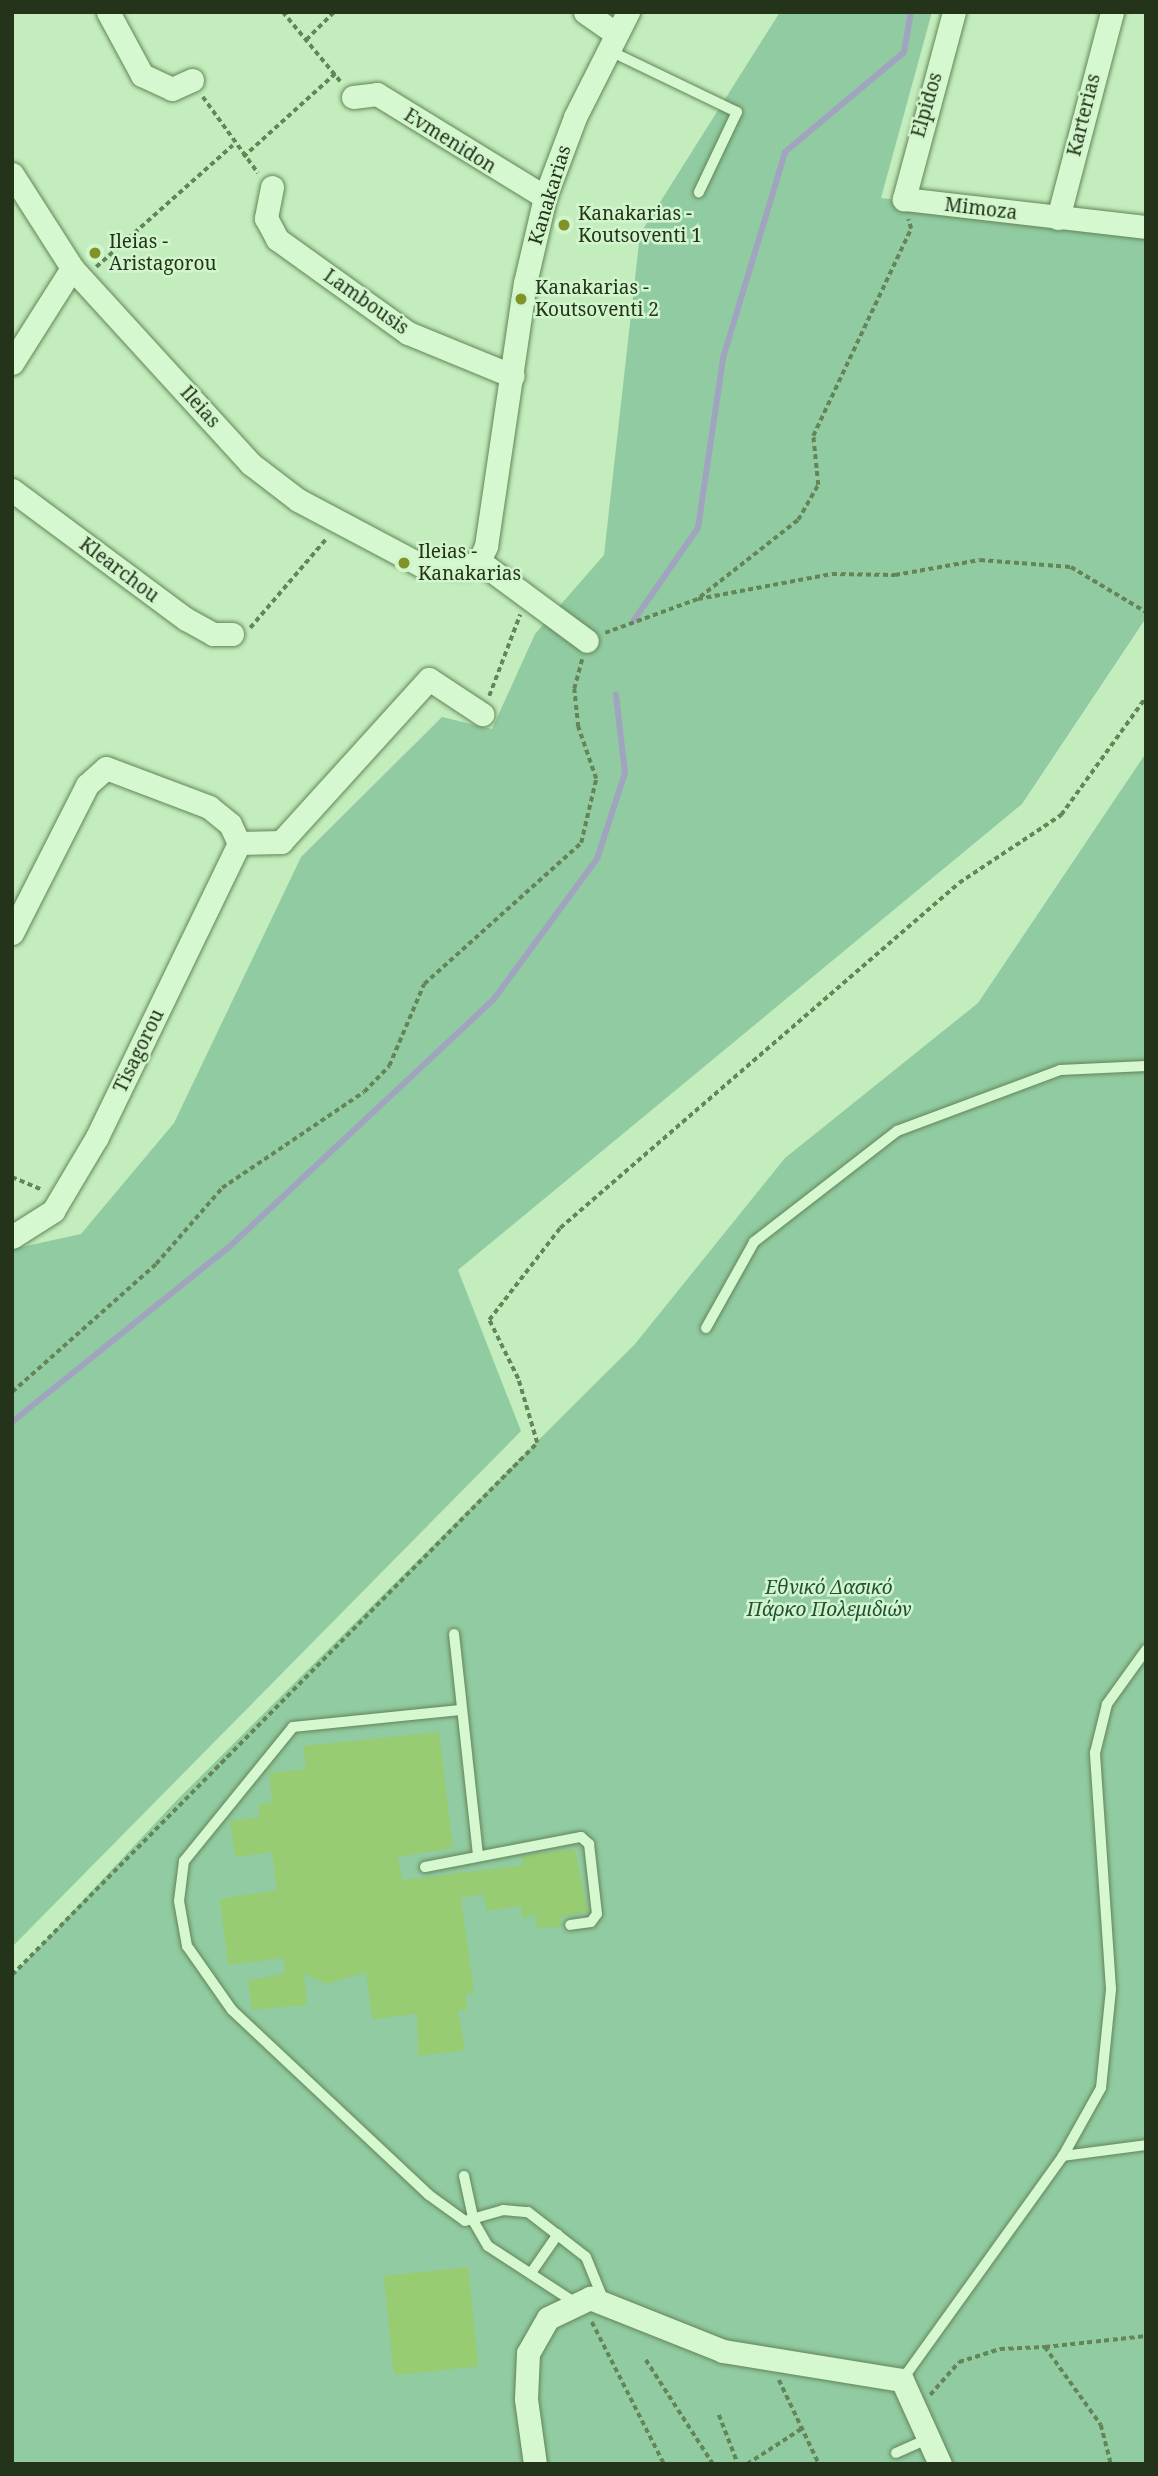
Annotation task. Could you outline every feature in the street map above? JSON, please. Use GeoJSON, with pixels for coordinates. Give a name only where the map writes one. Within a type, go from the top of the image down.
{"type":"FeatureCollection","features":[{"type":"Feature","properties":{"kind":"street"},"geometry":{"type":"LineString","coordinates":[[108,12],[142,75],[172,89],[192,80]]}},
{"type":"Feature","properties":{"kind":"street"},"geometry":{"type":"LineString","coordinates":[[585,12],[612,42]]}},
{"type":"Feature","properties":{"kind":"street","name":"Kanakarias"},"geometry":{"type":"LineString","coordinates":[[479,561],[545,197],[612,42],[628,12]]}},
{"type":"Feature","properties":{"kind":"street","name":"Elpidos"},"geometry":{"type":"LineString","coordinates":[[904,199],[954,12]]}},
{"type":"Feature","properties":{"kind":"street","name":"Karterias"},"geometry":{"type":"LineString","coordinates":[[1058,218],[1112,12]]}},
{"type":"Feature","properties":{"kind":"street","name":"Evmenidon"},"geometry":{"type":"LineString","coordinates":[[353,97],[377,94],[545,197]]}},
{"type":"Feature","properties":{"kind":"street","name":"Ileias"},"geometry":{"type":"LineString","coordinates":[[12,174],[77,273],[251,464],[339,524],[421,565],[446,568],[479,561]]}},
{"type":"Feature","properties":{"kind":"street","name":"Lambousis"},"geometry":{"type":"LineString","coordinates":[[272,187],[266,218],[277,239],[408,333],[513,376]]}},
{"type":"Feature","properties":{"kind":"street","name":"Mimoza"},"geometry":{"type":"LineString","coordinates":[[904,199],[1146,228]]}},
{"type":"Feature","properties":{"kind":"street"},"geometry":{"type":"LineString","coordinates":[[12,363],[77,273]]}},
{"type":"Feature","properties":{"kind":"street","name":"Klearchou"},"geometry":{"type":"LineString","coordinates":[[12,490],[186,619],[213,634],[232,634]]}},
{"type":"Feature","properties":{"kind":"street"},"geometry":{"type":"LineString","coordinates":[[479,561],[587,641]]}},
{"type":"Feature","properties":{"kind":"street"},"geometry":{"type":"LineString","coordinates":[[12,933],[87,785],[106,768],[209,807],[230,824],[239,843],[281,842],[429,679],[482,714]]}},
{"type":"Feature","properties":{"kind":"street","name":"Tisagorou"},"geometry":{"type":"LineString","coordinates":[[12,1237],[53,1211],[97,1137],[239,843]]}},
{"type":"Feature","properties":{"kind":"street"},"geometry":{"type":"LineString","coordinates":[[535,2464],[526,2399],[528,2353],[542,2325],[574,2302],[603,2299],[713,2347],[771,2360],[902,2379],[940,2464]]}},
{"type":"Feature","properties":{"kind":"lane"},"geometry":{"type":"LineString","coordinates":[[612,42],[737,112],[699,192]]}},
{"type":"Feature","properties":{"kind":"lane"},"geometry":{"type":"LineString","coordinates":[[706,1328],[754,1242],[897,1131],[1060,1070],[1146,1066]]}},
{"type":"Feature","properties":{"kind":"lane"},"geometry":{"type":"LineString","coordinates":[[454,1634],[460,1710],[478,1856]]}},
{"type":"Feature","properties":{"kind":"lane"},"geometry":{"type":"LineString","coordinates":[[902,2379],[1063,2156],[1090,2114],[1109,2052],[1111,1989],[1095,1753],[1107,1704],[1146,1650]]}},
{"type":"Feature","properties":{"kind":"lane"},"geometry":{"type":"LineString","coordinates":[[460,1710],[293,1727],[194,1841],[179,1878],[179,1901],[187,1946],[220,1998],[429,2195],[474,2222],[516,2209],[558,2234],[592,2266],[603,2299]]}},
{"type":"Feature","properties":{"kind":"lane"},"geometry":{"type":"LineString","coordinates":[[425,1867],[585,1840],[597,1914],[592,1922],[569,1925]]}},
{"type":"Feature","properties":{"kind":"lane"},"geometry":{"type":"LineString","coordinates":[[1063,2156],[1146,2145]]}},
{"type":"Feature","properties":{"kind":"lane"},"geometry":{"type":"LineString","coordinates":[[464,2176],[474,2222],[488,2246],[574,2302]]}},
{"type":"Feature","properties":{"kind":"lane"},"geometry":{"type":"LineString","coordinates":[[531,2273],[558,2234]]}},
{"type":"Feature","properties":{"kind":"lane"},"geometry":{"type":"LineString","coordinates":[[896,2453],[928,2439]]}},
{"type":"Feature","properties":{"kind":"path"},"geometry":{"type":"LineString","coordinates":[[283,12],[353,97]]}},
{"type":"Feature","properties":{"kind":"path"},"geometry":{"type":"LineString","coordinates":[[306,40],[334,12]]}},
{"type":"Feature","properties":{"kind":"path"},"geometry":{"type":"LineString","coordinates":[[243,157],[335,74]]}},
{"type":"Feature","properties":{"kind":"path"},"geometry":{"type":"LineString","coordinates":[[192,80],[233,145],[272,187]]}},
{"type":"Feature","properties":{"kind":"path"},"geometry":{"type":"LineString","coordinates":[[77,273],[233,145]]}},
{"type":"Feature","properties":{"kind":"path"},"geometry":{"type":"LineString","coordinates":[[698,599],[798,520],[818,485],[813,436],[911,229],[904,199]]}},
{"type":"Feature","properties":{"kind":"path"},"geometry":{"type":"LineString","coordinates":[[232,634],[257,625],[339,524]]}},
{"type":"Feature","properties":{"kind":"path"},"geometry":{"type":"LineString","coordinates":[[12,1392],[156,1265],[222,1188],[364,1092],[389,1066],[424,984],[581,843],[595,804],[596,779],[578,727],[574,689],[587,641],[698,599],[832,574],[895,575],[980,561],[1071,567],[1146,612]]}},
{"type":"Feature","properties":{"kind":"path"},"geometry":{"type":"LineString","coordinates":[[482,714],[524,605]]}},
{"type":"Feature","properties":{"kind":"path"},"geometry":{"type":"LineString","coordinates":[[12,1975],[537,1443],[518,1379],[489,1320],[560,1228],[959,883],[1061,815],[1146,697]]}},
{"type":"Feature","properties":{"kind":"path"},"geometry":{"type":"LineString","coordinates":[[12,1177],[60,1198]]}},
{"type":"Feature","properties":{"kind":"path"},"geometry":{"type":"LineString","coordinates":[[574,2302],[593,2323],[664,2464]]}},
{"type":"Feature","properties":{"kind":"path"},"geometry":{"type":"LineString","coordinates":[[913,2405],[938,2390],[960,2362],[1000,2349],[1146,2336]]}},
{"type":"Feature","properties":{"kind":"path"},"geometry":{"type":"LineString","coordinates":[[1045,2347],[1101,2425],[1111,2464]]}},
{"type":"Feature","properties":{"kind":"path"},"geometry":{"type":"LineString","coordinates":[[646,2360],[713,2464]]}},
{"type":"Feature","properties":{"kind":"path"},"geometry":{"type":"LineString","coordinates":[[771,2360],[819,2464]]}},
{"type":"Feature","properties":{"kind":"path"},"geometry":{"type":"LineString","coordinates":[[719,2415],[738,2464]]}},
{"type":"Feature","properties":{"kind":"path"},"geometry":{"type":"LineString","coordinates":[[747,2464],[802,2428]]}},
{"type":"Feature","properties":{"kind":"green space"},"geometry":{"type":"Polygon","coordinates":[[[780,12],[932,12],[881,198],[1146,230],[1146,618],[1022,804],[458,1270],[521,1431],[12,1947],[12,1249],[81,1234],[174,1123],[301,857],[442,717],[492,729],[535,634],[604,555],[640,234],[780,12]]]}},
{"type":"Feature","properties":{"kind":"green space","name":"Εθνικό Δασικό Πάρκο Πολεμιδιών"},"geometry":{"type":"Polygon","coordinates":[[[1146,753],[1146,2464],[12,2464],[12,1976],[177,1800],[635,1344],[785,1158],[978,1003],[1146,753]]]}},
{"type":"Feature","properties":{"kind":"building"},"geometry":{"type":"Polygon","coordinates":[[[439,1732],[453,1848],[398,1857],[402,1880],[524,1865],[521,1856],[575,1849],[588,1912],[560,1917],[562,1927],[537,1928],[536,1914],[523,1918],[521,1906],[487,1911],[483,1894],[461,1898],[474,1993],[466,1994],[467,2010],[458,2010],[465,2050],[418,2056],[417,2014],[372,2019],[366,1972],[327,1984],[304,1974],[307,2005],[252,2010],[248,1981],[285,1973],[283,1958],[228,1965],[220,1899],[277,1890],[272,1852],[235,1857],[230,1821],[260,1817],[258,1805],[272,1802],[269,1773],[306,1769],[303,1746],[439,1732]]]}},
{"type":"Feature","properties":{"kind":"building"},"geometry":{"type":"Polygon","coordinates":[[[468,2267],[478,2366],[394,2375],[383,2276],[468,2267]]]}},
{"type":"Feature","properties":{"kind":"waterway"},"geometry":{"type":"LineString","coordinates":[[634,620],[698,528],[723,358],[785,152],[904,52],[911,12]]}},
{"type":"Feature","properties":{"kind":"waterway"},"geometry":{"type":"LineString","coordinates":[[12,1422],[228,1248],[494,999],[597,859],[625,773],[616,695]]}},
{"type":"Feature","properties":{"kind":"place","name":"Kanakarias - Koutsoventi 1"},"geometry":{"type":"Point","coordinates":[564,225]}},
{"type":"Feature","properties":{"kind":"place","name":"Ileias - Aristagorou"},"geometry":{"type":"Point","coordinates":[95,253]}},
{"type":"Feature","properties":{"kind":"place","name":"Kanakarias - Koutsoventi 2"},"geometry":{"type":"Point","coordinates":[521,299]}},
{"type":"Feature","properties":{"kind":"place","name":"Ileias - Kanakarias"},"geometry":{"type":"Point","coordinates":[404,563]}}]}
